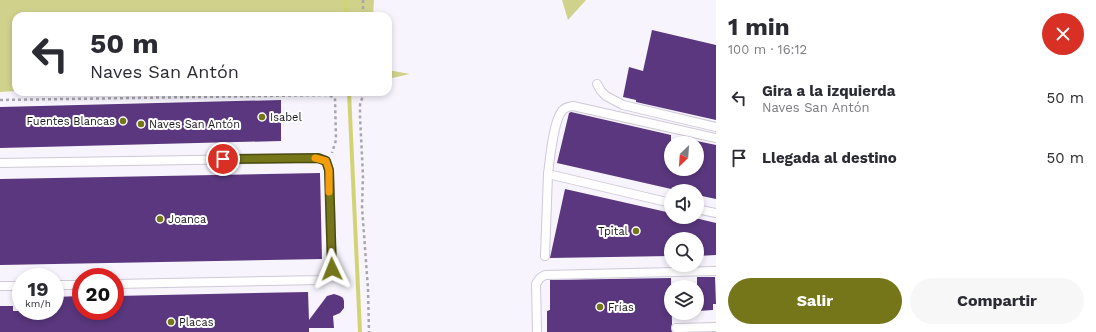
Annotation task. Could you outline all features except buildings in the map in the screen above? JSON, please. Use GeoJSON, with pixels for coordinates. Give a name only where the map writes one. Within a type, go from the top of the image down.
{"type":"FeatureCollection","features":[{"type":"Feature","properties":{"kind":"lane"},"geometry":{"type":"LineString","coordinates":[[597,84],[606,96],[623,105],[716,127]]}},
{"type":"Feature","properties":{"kind":"lane"},"geometry":{"type":"LineString","coordinates":[[545,256],[548,174],[554,136],[563,110],[573,106],[716,138]]}},
{"type":"Feature","properties":{"kind":"lane"},"geometry":{"type":"LineString","coordinates":[[0,163],[318,158],[326,161],[329,170],[332,269],[328,277],[320,280],[124,284]]}},
{"type":"Feature","properties":{"kind":"lane"},"geometry":{"type":"LineString","coordinates":[[548,174],[664,201]]}},
{"type":"Feature","properties":{"kind":"lane"},"geometry":{"type":"LineString","coordinates":[[704,210],[716,213]]}},
{"type":"Feature","properties":{"kind":"lane"},"geometry":{"type":"LineString","coordinates":[[537,332],[536,284],[540,278],[545,275],[716,271]]}},
{"type":"Feature","properties":{"kind":"lane"},"geometry":{"type":"LineString","coordinates":[[0,286],[12,286]]}},
{"type":"Feature","properties":{"kind":"lane"},"geometry":{"type":"LineString","coordinates":[[676,328],[716,327]]}},
{"type":"Feature","properties":{"kind":"path"},"geometry":{"type":"LineString","coordinates":[[362,0],[362,12]]}},
{"type":"Feature","properties":{"kind":"path"},"geometry":{"type":"LineString","coordinates":[[0,100],[262,96]]}},
{"type":"Feature","properties":{"kind":"path"},"geometry":{"type":"LineString","coordinates":[[326,161],[333,153],[336,140],[335,98],[330,96]]}},
{"type":"Feature","properties":{"kind":"path"},"geometry":{"type":"LineString","coordinates":[[363,96],[360,105],[363,176],[362,207],[368,289],[369,332]]}},
{"type":"Feature","properties":{"kind":"green space"},"geometry":{"type":"Polygon","coordinates":[[[0,0],[374,0],[373,12],[12,12],[12,91],[0,92],[0,0]]]}},
{"type":"Feature","properties":{"kind":"green space"},"geometry":{"type":"Polygon","coordinates":[[[562,0],[586,0],[568,20],[562,0]]]}},
{"type":"Feature","properties":{"kind":"green space"},"geometry":{"type":"Polygon","coordinates":[[[392,71],[410,74],[392,78],[392,71]]]}},
{"type":"Feature","properties":{"kind":"waterway"},"geometry":{"type":"LineString","coordinates":[[345,0],[346,12]]}},
{"type":"Feature","properties":{"kind":"waterway"},"geometry":{"type":"LineString","coordinates":[[349,96],[360,332]]}},
{"type":"Feature","properties":{"kind":"slow traffic"},"geometry":{"type":"LineString","coordinates":[[315,158],[326,161],[329,170],[329,192]]}},
{"type":"Feature","properties":{"kind":"place","name":"Isabel"},"geometry":{"type":"Point","coordinates":[262,117]}},
{"type":"Feature","properties":{"kind":"place","name":"Fuentes Blancas"},"geometry":{"type":"Point","coordinates":[123,121]}},
{"type":"Feature","properties":{"kind":"place","name":"Naves San Antón"},"geometry":{"type":"Point","coordinates":[141,124]}},
{"type":"Feature","properties":{"kind":"place","name":"Joanca"},"geometry":{"type":"Point","coordinates":[160,219]}},
{"type":"Feature","properties":{"kind":"place","name":"Tpital"},"geometry":{"type":"Point","coordinates":[636,231]}},
{"type":"Feature","properties":{"kind":"place","name":"Frías"},"geometry":{"type":"Point","coordinates":[600,307]}},
{"type":"Feature","properties":{"kind":"place","name":"Placas"},"geometry":{"type":"Point","coordinates":[171,322]}},
{"type":"Feature","properties":{"kind":"route"},"geometry":{"type":"LineString","coordinates":[[223,159],[318,158],[326,161],[329,170],[332,269]]}}]}
